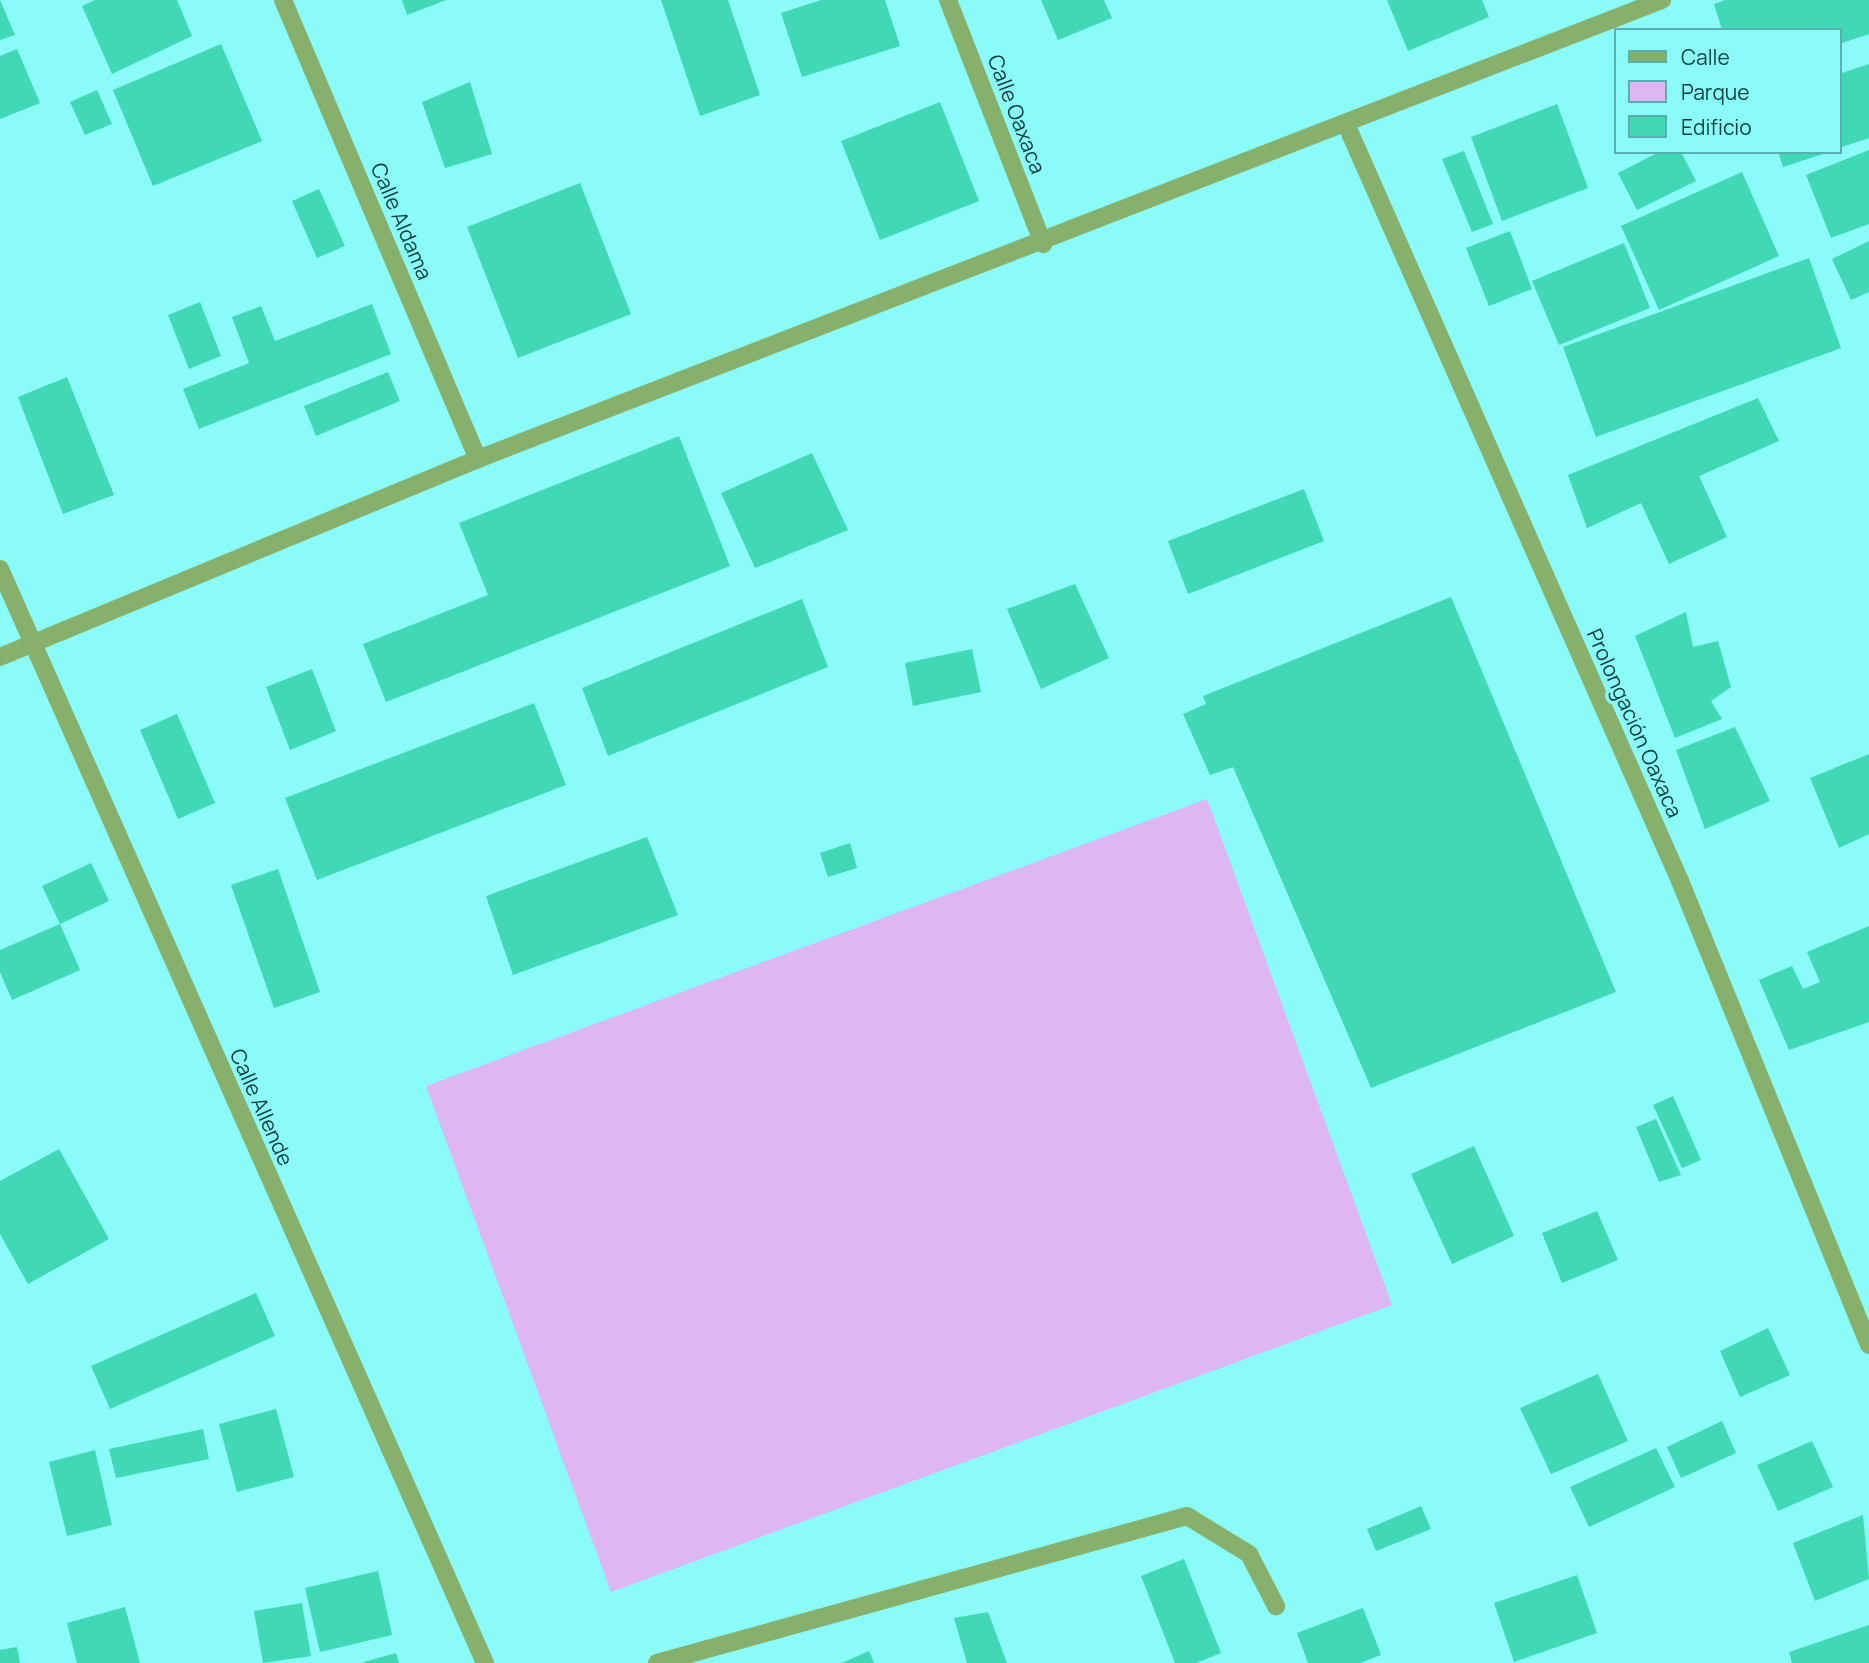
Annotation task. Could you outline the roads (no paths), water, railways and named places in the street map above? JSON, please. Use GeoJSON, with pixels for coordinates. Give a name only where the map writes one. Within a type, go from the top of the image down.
{"type":"FeatureCollection","features":[{"type":"Feature","properties":{"kind":"street","name":"Calle Aldama"},"geometry":{"type":"LineString","coordinates":[[283,0],[478,459]]}},
{"type":"Feature","properties":{"kind":"street","name":"Calle Oaxaca"},"geometry":{"type":"LineString","coordinates":[[948,0],[1042,244]]}},
{"type":"Feature","properties":{"kind":"street"},"geometry":{"type":"LineString","coordinates":[[0,657],[478,459],[1042,244],[1662,0]]}},
{"type":"Feature","properties":{"kind":"street","name":"Prolongación Oaxaca"},"geometry":{"type":"LineString","coordinates":[[1346,124],[1680,881],[1869,1345]]}},
{"type":"Feature","properties":{"kind":"street","name":"Calle Allende"},"geometry":{"type":"LineString","coordinates":[[0,569],[485,1663]]}},
{"type":"Feature","properties":{"kind":"street"},"geometry":{"type":"LineString","coordinates":[[657,1663],[1187,1516],[1249,1554],[1276,1606]]}}]}
